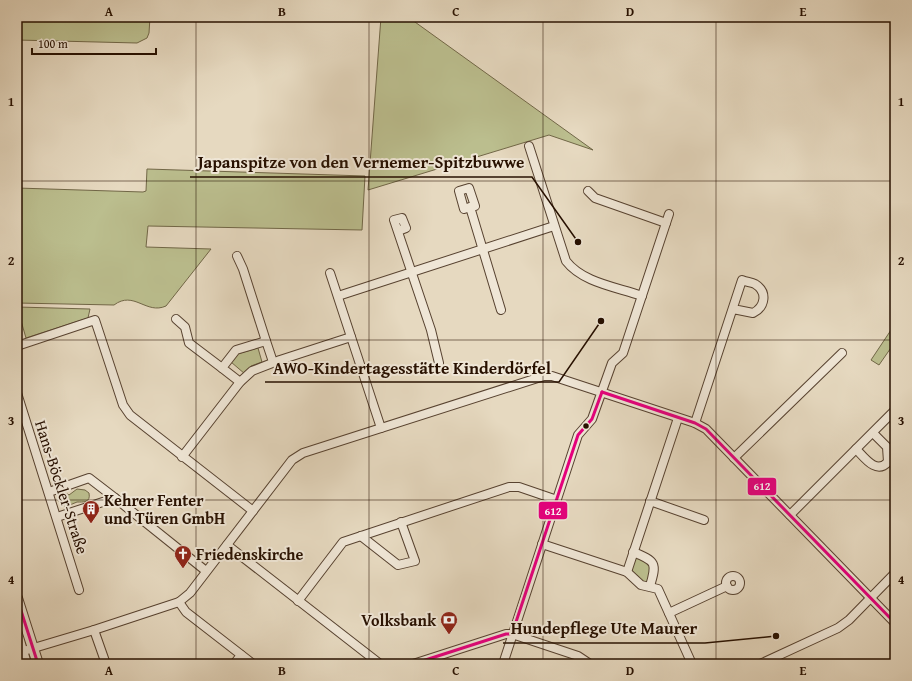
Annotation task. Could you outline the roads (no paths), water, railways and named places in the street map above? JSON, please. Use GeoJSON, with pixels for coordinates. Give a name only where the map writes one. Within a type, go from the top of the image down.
{"type":"FeatureCollection","features":[{"type":"Feature","properties":{"kind":"street"},"geometry":{"type":"LineString","coordinates":[[529,146],[566,262],[573,270],[582,276],[642,296]]}},
{"type":"Feature","properties":{"kind":"street"},"geometry":{"type":"LineString","coordinates":[[588,191],[595,198],[666,223]]}},
{"type":"Feature","properties":{"kind":"street"},"geometry":{"type":"LineString","coordinates":[[470,207],[502,310]]}},
{"type":"Feature","properties":{"kind":"street"},"geometry":{"type":"LineString","coordinates":[[503,664],[578,435],[592,419],[612,363],[623,353],[668,214]]}},
{"type":"Feature","properties":{"kind":"street"},"geometry":{"type":"LineString","coordinates":[[338,296],[554,226]]}},
{"type":"Feature","properties":{"kind":"street"},"geometry":{"type":"LineString","coordinates":[[398,231],[431,330],[439,363]]}},
{"type":"Feature","properties":{"kind":"street"},"geometry":{"type":"LineString","coordinates":[[237,256],[243,269],[274,362]]}},
{"type":"Feature","properties":{"kind":"street"},"geometry":{"type":"LineString","coordinates":[[330,273],[380,428]]}},
{"type":"Feature","properties":{"kind":"street"},"geometry":{"type":"LineString","coordinates":[[695,423],[742,280],[754,284],[762,290],[764,299],[760,309],[753,313],[733,309]]}},
{"type":"Feature","properties":{"kind":"street"},"geometry":{"type":"LineString","coordinates":[[176,319],[185,327],[189,343],[240,382]]}},
{"type":"Feature","properties":{"kind":"street"},"geometry":{"type":"LineString","coordinates":[[17,346],[95,320],[123,405],[130,415],[252,510]]}},
{"type":"Feature","properties":{"kind":"street"},"geometry":{"type":"LineString","coordinates":[[182,457],[240,382],[252,371],[274,362],[351,337]]}},
{"type":"Feature","properties":{"kind":"street"},"geometry":{"type":"LineString","coordinates":[[222,368],[236,350],[266,340]]}},
{"type":"Feature","properties":{"kind":"street"},"geometry":{"type":"LineString","coordinates":[[734,458],[842,353]]}},
{"type":"Feature","properties":{"kind":"street"},"geometry":{"type":"LineString","coordinates":[[20,652],[94,630],[179,602],[190,593],[252,510],[292,460],[303,453],[544,376],[552,376],[602,392],[695,423],[706,429],[895,622]]}},
{"type":"Feature","properties":{"kind":"street","name":"Hans-Böckler-Straße"},"geometry":{"type":"LineString","coordinates":[[17,393],[79,590]]}},
{"type":"Feature","properties":{"kind":"street"},"geometry":{"type":"LineString","coordinates":[[790,514],[895,410]]}},
{"type":"Feature","properties":{"kind":"street"},"geometry":{"type":"LineString","coordinates":[[627,572],[678,418]]}},
{"type":"Feature","properties":{"kind":"street"},"geometry":{"type":"LineString","coordinates":[[856,449],[872,465],[877,467],[884,466],[888,462],[888,447],[872,433]]}},
{"type":"Feature","properties":{"kind":"street"},"geometry":{"type":"LineString","coordinates":[[49,492],[89,478],[206,571]]}},
{"type":"Feature","properties":{"kind":"street"},"geometry":{"type":"LineString","coordinates":[[298,601],[343,542],[509,487],[519,487],[557,500]]}},
{"type":"Feature","properties":{"kind":"street"},"geometry":{"type":"LineString","coordinates":[[57,517],[114,498]]}},
{"type":"Feature","properties":{"kind":"street"},"geometry":{"type":"LineString","coordinates":[[650,501],[704,520]]}},
{"type":"Feature","properties":{"kind":"street"},"geometry":{"type":"LineString","coordinates":[[361,536],[398,565],[415,561],[401,522]]}},
{"type":"Feature","properties":{"kind":"street"},"geometry":{"type":"LineString","coordinates":[[542,544],[627,572],[641,585],[658,589],[692,664]]}},
{"type":"Feature","properties":{"kind":"street"},"geometry":{"type":"LineString","coordinates":[[227,545],[380,664]]}},
{"type":"Feature","properties":{"kind":"street"},"geometry":{"type":"LineString","coordinates":[[633,552],[650,558],[654,564],[655,571],[650,586]]}},
{"type":"Feature","properties":{"kind":"street"},"geometry":{"type":"LineString","coordinates":[[760,664],[838,628],[895,573]]}},
{"type":"Feature","properties":{"kind":"street"},"geometry":{"type":"LineString","coordinates":[[669,613],[727,586]]}},
{"type":"Feature","properties":{"kind":"street"},"geometry":{"type":"LineString","coordinates":[[17,598],[38,664]]}},
{"type":"Feature","properties":{"kind":"street"},"geometry":{"type":"LineString","coordinates":[[179,602],[186,612],[253,664]]}},
{"type":"Feature","properties":{"kind":"street"},"geometry":{"type":"LineString","coordinates":[[94,630],[106,664]]}},
{"type":"Feature","properties":{"kind":"street"},"geometry":{"type":"LineString","coordinates":[[17,634],[20,652],[26,664]]}},
{"type":"Feature","properties":{"kind":"street"},"geometry":{"type":"LineString","coordinates":[[413,664],[506,634],[512,634],[578,656],[590,664]]}},
{"type":"Feature","properties":{"kind":"street"},"geometry":{"type":"LineString","coordinates":[[234,664],[241,655]]}},
{"type":"Feature","properties":{"kind":"place","name":"Japanspitze von den Vernemer-Spitzbuwwe"},"geometry":{"type":"Point","coordinates":[578,242]}},
{"type":"Feature","properties":{"kind":"place","name":"AWO-Kindertagesstätte Kinderdörfel"},"geometry":{"type":"Point","coordinates":[601,321]}},
{"type":"Feature","properties":{"kind":"place","name":"Kehrer Fenter und Türen GmbH"},"geometry":{"type":"Point","coordinates":[91,524]}},
{"type":"Feature","properties":{"kind":"place","name":"Friedenskirche"},"geometry":{"type":"Point","coordinates":[183,569]}},
{"type":"Feature","properties":{"kind":"place","name":"Volksbank"},"geometry":{"type":"Point","coordinates":[449,635]}},
{"type":"Feature","properties":{"kind":"place","name":"Hundepflege Ute Maurer"},"geometry":{"type":"Point","coordinates":[776,636]}}]}
